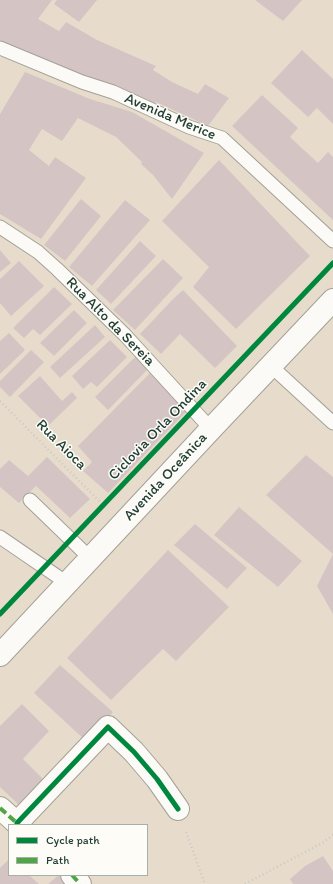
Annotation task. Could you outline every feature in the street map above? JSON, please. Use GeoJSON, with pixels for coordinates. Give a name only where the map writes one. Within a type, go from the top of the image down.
{"type":"FeatureCollection","features":[{"type":"Feature","properties":{"kind":"main road","name":"Avenida Oceânica"},"geometry":{"type":"LineString","coordinates":[[0,655],[121,524],[333,300]]}},
{"type":"Feature","properties":{"kind":"main road"},"geometry":{"type":"LineString","coordinates":[[0,808],[18,824],[108,727],[134,752],[157,779],[178,809]]}},
{"type":"Feature","properties":{"kind":"main road"},"geometry":{"type":"LineString","coordinates":[[73,876],[80,884]]}},
{"type":"Feature","properties":{"kind":"lane","name":"Avenida Merice"},"geometry":{"type":"LineString","coordinates":[[0,48],[82,82],[112,92],[189,127],[222,138],[333,241]]}},
{"type":"Feature","properties":{"kind":"lane","name":"Rua Alto da Sereia"},"geometry":{"type":"LineString","coordinates":[[0,226],[38,252],[125,335],[211,429]]}},
{"type":"Feature","properties":{"kind":"lane"},"geometry":{"type":"LineString","coordinates":[[271,366],[333,423]]}},
{"type":"Feature","properties":{"kind":"lane"},"geometry":{"type":"LineString","coordinates":[[30,500],[90,559]]}},
{"type":"Feature","properties":{"kind":"lane"},"geometry":{"type":"LineString","coordinates":[[0,537],[67,583]]}},
{"type":"Feature","properties":{"kind":"path"},"geometry":{"type":"LineString","coordinates":[[178,809],[205,884]]}},
{"type":"Feature","properties":{"kind":"path"},"geometry":{"type":"LineString","coordinates":[[245,884],[324,842],[333,835]]}},
{"type":"Feature","properties":{"kind":"building"},"geometry":{"type":"Polygon","coordinates":[[[0,0],[52,0],[38,19],[59,31],[66,22],[97,40],[156,66],[153,70],[172,82],[198,94],[205,84],[229,98],[208,126],[156,102],[153,105],[92,79],[17,50],[0,41],[0,0]]]}},
{"type":"Feature","properties":{"kind":"building"},"geometry":{"type":"Polygon","coordinates":[[[57,0],[97,0],[79,22],[54,4],[57,0]]]}},
{"type":"Feature","properties":{"kind":"building"},"geometry":{"type":"Polygon","coordinates":[[[255,0],[302,0],[283,21],[255,0]]]}},
{"type":"Feature","properties":{"kind":"building"},"geometry":{"type":"Polygon","coordinates":[[[302,50],[333,79],[333,124],[317,108],[308,117],[271,83],[302,50]]]}},
{"type":"Feature","properties":{"kind":"building"},"geometry":{"type":"Polygon","coordinates":[[[25,72],[90,99],[132,112],[204,153],[172,199],[153,175],[141,164],[142,162],[116,137],[78,118],[62,141],[42,129],[29,150],[49,166],[55,157],[86,178],[41,239],[0,214],[0,114],[25,72]]]}},
{"type":"Feature","properties":{"kind":"building"},"geometry":{"type":"Polygon","coordinates":[[[262,95],[298,128],[290,137],[318,163],[328,152],[333,157],[333,220],[232,126],[262,95]]]}},
{"type":"Feature","properties":{"kind":"building"},"geometry":{"type":"Polygon","coordinates":[[[219,160],[310,256],[236,329],[193,287],[209,267],[162,221],[219,160]]]}},
{"type":"Feature","properties":{"kind":"building"},"geometry":{"type":"Polygon","coordinates":[[[81,199],[101,216],[65,261],[44,245],[81,199]]]}},
{"type":"Feature","properties":{"kind":"building"},"geometry":{"type":"Polygon","coordinates":[[[125,200],[150,220],[92,286],[69,267],[125,200]]]}},
{"type":"Feature","properties":{"kind":"building"},"geometry":{"type":"Polygon","coordinates":[[[140,241],[156,256],[111,304],[96,290],[140,241]]]}},
{"type":"Feature","properties":{"kind":"building"},"geometry":{"type":"Polygon","coordinates":[[[0,250],[11,263],[0,272],[0,250]]]}},
{"type":"Feature","properties":{"kind":"building"},"geometry":{"type":"Polygon","coordinates":[[[163,259],[183,278],[135,330],[113,310],[163,259]]]}},
{"type":"Feature","properties":{"kind":"building"},"geometry":{"type":"Polygon","coordinates":[[[19,261],[44,286],[11,316],[0,303],[0,279],[19,261]]]}},
{"type":"Feature","properties":{"kind":"building"},"geometry":{"type":"Polygon","coordinates":[[[54,287],[72,304],[40,335],[33,329],[24,338],[13,328],[54,287]]]}},
{"type":"Feature","properties":{"kind":"building"},"geometry":{"type":"Polygon","coordinates":[[[183,290],[237,346],[215,368],[180,334],[161,354],[140,334],[183,290]]]}},
{"type":"Feature","properties":{"kind":"building"},"geometry":{"type":"Polygon","coordinates":[[[74,310],[87,323],[54,356],[40,343],[74,310]]]}},
{"type":"Feature","properties":{"kind":"building"},"geometry":{"type":"Polygon","coordinates":[[[95,325],[105,337],[60,378],[50,367],[95,325]]]}},
{"type":"Feature","properties":{"kind":"building"},"geometry":{"type":"Polygon","coordinates":[[[9,333],[25,350],[0,374],[0,341],[9,333]]]}},
{"type":"Feature","properties":{"kind":"building"},"geometry":{"type":"Polygon","coordinates":[[[110,340],[127,357],[97,387],[91,382],[83,389],[72,376],[110,340]]]}},
{"type":"Feature","properties":{"kind":"building"},"geometry":{"type":"Polygon","coordinates":[[[31,350],[44,362],[10,397],[0,387],[0,381],[31,350]]]}},
{"type":"Feature","properties":{"kind":"building"},"geometry":{"type":"Polygon","coordinates":[[[136,356],[148,369],[108,410],[95,397],[136,356]]]}},
{"type":"Feature","properties":{"kind":"building"},"geometry":{"type":"Polygon","coordinates":[[[151,372],[187,411],[108,493],[83,471],[92,462],[78,446],[151,372]]]}},
{"type":"Feature","properties":{"kind":"building"},"geometry":{"type":"Polygon","coordinates":[[[40,376],[62,401],[72,392],[77,398],[48,426],[18,396],[40,376]]]}},
{"type":"Feature","properties":{"kind":"building"},"geometry":{"type":"Polygon","coordinates":[[[306,455],[333,477],[333,554],[266,495],[306,455]]]}},
{"type":"Feature","properties":{"kind":"building"},"geometry":{"type":"Polygon","coordinates":[[[47,457],[90,499],[70,518],[36,486],[19,503],[0,487],[0,469],[9,460],[28,476],[47,457]]]}},
{"type":"Feature","properties":{"kind":"building"},"geometry":{"type":"Polygon","coordinates":[[[239,507],[302,561],[278,587],[214,535],[239,507]]]}},
{"type":"Feature","properties":{"kind":"building"},"geometry":{"type":"Polygon","coordinates":[[[195,524],[247,568],[227,589],[174,545],[195,524]]]}},
{"type":"Feature","properties":{"kind":"building"},"geometry":{"type":"Polygon","coordinates":[[[168,550],[229,607],[176,661],[163,649],[111,700],[67,658],[168,550]]]}},
{"type":"Feature","properties":{"kind":"building"},"geometry":{"type":"Polygon","coordinates":[[[333,554],[333,614],[317,586],[333,554]]]}},
{"type":"Feature","properties":{"kind":"building"},"geometry":{"type":"Polygon","coordinates":[[[60,665],[113,712],[86,741],[34,693],[60,665]]]}},
{"type":"Feature","properties":{"kind":"building"},"geometry":{"type":"Polygon","coordinates":[[[22,704],[49,731],[23,759],[45,781],[21,807],[0,787],[0,726],[22,704]]]}},
{"type":"Feature","properties":{"kind":"building"},"geometry":{"type":"Polygon","coordinates":[[[323,856],[333,871],[333,884],[293,884],[290,879],[305,866],[323,856]]]}},
{"type":"Feature","properties":{"kind":"building"},"geometry":{"type":"Polygon","coordinates":[[[8,860],[8,876],[30,876],[39,884],[0,884],[0,868],[8,860]]]}},
{"type":"Feature","properties":{"kind":"building"},"geometry":{"type":"Polygon","coordinates":[[[58,876],[62,876],[70,884],[48,884],[58,876]]]}},
{"type":"Feature","properties":{"kind":"marked path"},"geometry":{"type":"LineString","coordinates":[[0,808],[18,824]]}},
{"type":"Feature","properties":{"kind":"marked path"},"geometry":{"type":"LineString","coordinates":[[73,876],[80,884]]}},
{"type":"Feature","properties":{"kind":"cycle path","name":"Ciclovia Orla Ondina"},"geometry":{"type":"LineString","coordinates":[[0,614],[333,263]]}},
{"type":"Feature","properties":{"kind":"cycle path"},"geometry":{"type":"LineString","coordinates":[[17,823],[108,727],[134,752],[157,779],[178,809]]}}]}
